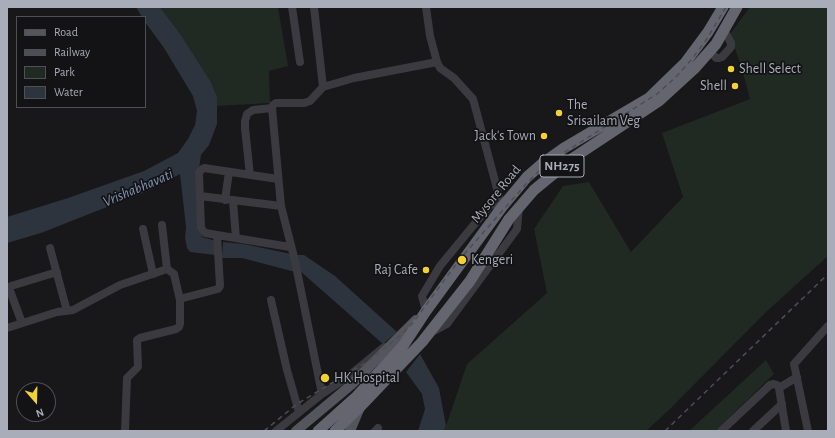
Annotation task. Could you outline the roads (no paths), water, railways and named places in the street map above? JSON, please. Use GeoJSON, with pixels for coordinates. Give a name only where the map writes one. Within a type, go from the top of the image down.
{"type":"FeatureCollection","features":[{"type":"Feature","properties":{"kind":"highway","name":"Mysore Road"},"geometry":{"type":"LineString","coordinates":[[335,431],[360,407],[398,360],[402,344],[502,207],[527,177],[564,148],[649,98],[685,63],[708,32],[723,7]]}},
{"type":"Feature","properties":{"kind":"highway","name":"Mysore Road"},"geometry":{"type":"LineString","coordinates":[[402,344],[429,333],[470,281],[509,219],[534,190],[573,158],[659,102],[694,69],[713,47],[737,7]]}},
{"type":"Feature","properties":{"kind":"highway"},"geometry":{"type":"LineString","coordinates":[[708,32],[713,47]]}},
{"type":"Feature","properties":{"kind":"highway","name":"Mysore Road"},"geometry":{"type":"LineString","coordinates":[[318,431],[398,360]]}},
{"type":"Feature","properties":{"kind":"main road"},"geometry":{"type":"LineString","coordinates":[[296,431],[402,344]]}},
{"type":"Feature","properties":{"kind":"main road"},"geometry":{"type":"LineString","coordinates":[[350,431],[360,407]]}},
{"type":"Feature","properties":{"kind":"street"},"geometry":{"type":"LineString","coordinates":[[292,7],[300,62]]}},
{"type":"Feature","properties":{"kind":"street"},"geometry":{"type":"LineString","coordinates":[[314,7],[323,87]]}},
{"type":"Feature","properties":{"kind":"street"},"geometry":{"type":"LineString","coordinates":[[428,8],[430,36],[436,62],[440,68],[454,78],[473,99],[502,207]]}},
{"type":"Feature","properties":{"kind":"street"},"geometry":{"type":"LineString","coordinates":[[322,394],[296,266],[290,248],[281,206],[272,108],[273,105],[276,103],[304,103],[310,101],[323,87],[354,78],[436,62]]}},
{"type":"Feature","properties":{"kind":"street"},"geometry":{"type":"LineString","coordinates":[[250,175],[245,128],[247,114],[253,110],[272,108]]}},
{"type":"Feature","properties":{"kind":"street"},"geometry":{"type":"LineString","coordinates":[[278,179],[204,168],[199,172],[201,228],[205,233],[218,241],[236,238],[290,248]]}},
{"type":"Feature","properties":{"kind":"street"},"geometry":{"type":"LineString","coordinates":[[230,172],[229,200],[236,238]]}},
{"type":"Feature","properties":{"kind":"street"},"geometry":{"type":"LineString","coordinates":[[200,196],[281,206]]}},
{"type":"Feature","properties":{"kind":"street"},"geometry":{"type":"LineString","coordinates":[[125,431],[127,378],[138,367],[138,340],[140,338],[179,327],[180,324],[180,300],[174,274],[167,269],[162,225]]}},
{"type":"Feature","properties":{"kind":"street"},"geometry":{"type":"LineString","coordinates":[[143,229],[153,274]]}},
{"type":"Feature","properties":{"kind":"street"},"geometry":{"type":"LineString","coordinates":[[180,300],[218,289],[220,286],[218,241]]}},
{"type":"Feature","properties":{"kind":"street"},"geometry":{"type":"LineString","coordinates":[[50,248],[67,311]]}},
{"type":"Feature","properties":{"kind":"street"},"geometry":{"type":"LineString","coordinates":[[7,328],[57,312],[73,310],[120,285],[167,269]]}},
{"type":"Feature","properties":{"kind":"street"},"geometry":{"type":"LineString","coordinates":[[22,324],[10,299],[11,286],[57,272]]}},
{"type":"Feature","properties":{"kind":"street"},"geometry":{"type":"LineString","coordinates":[[271,300],[287,370],[299,412]]}},
{"type":"Feature","properties":{"kind":"street"},"geometry":{"type":"LineString","coordinates":[[808,431],[794,364],[827,330]]}},
{"type":"Feature","properties":{"kind":"street"},"geometry":{"type":"LineString","coordinates":[[276,431],[390,342],[402,344]]}},
{"type":"Feature","properties":{"kind":"street"},"geometry":{"type":"LineString","coordinates":[[779,388],[797,377]]}},
{"type":"Feature","properties":{"kind":"street"},"geometry":{"type":"LineString","coordinates":[[721,431],[770,385],[774,384],[779,388],[786,430]]}},
{"type":"Feature","properties":{"kind":"street"},"geometry":{"type":"LineString","coordinates":[[753,431],[782,404]]}},
{"type":"Feature","properties":{"kind":"water","name":"Vrishabhavati"},"geometry":{"type":"Polygon","coordinates":[[[136,7],[160,7],[181,35],[211,82],[217,97],[217,124],[209,145],[201,155],[197,181],[199,225],[202,237],[216,241],[215,255],[190,252],[187,248],[180,174],[150,190],[41,233],[7,243],[7,217],[68,198],[144,171],[178,153],[188,139],[195,125],[197,111],[193,96],[164,48],[146,23],[146,16],[141,16],[136,7]]]}},
{"type":"Feature","properties":{"kind":"water"},"geometry":{"type":"Polygon","coordinates":[[[223,242],[244,244],[291,254],[295,272],[242,258],[222,258],[223,242]]]}},
{"type":"Feature","properties":{"kind":"water"},"geometry":{"type":"Polygon","coordinates":[[[297,255],[304,255],[335,276],[397,332],[383,344],[300,271],[297,255]]]}},
{"type":"Feature","properties":{"kind":"water"},"geometry":{"type":"Polygon","coordinates":[[[420,354],[439,388],[446,426],[443,431],[418,431],[425,409],[422,394],[406,372],[420,354]]]}},
{"type":"Feature","properties":{"kind":"railway"},"geometry":{"type":"LineString","coordinates":[[264,431],[297,404],[370,360],[403,333],[412,324],[460,259],[525,185],[546,164],[657,94],[676,77],[692,59],[706,40],[726,7]]}},
{"type":"Feature","properties":{"kind":"railway"},"geometry":{"type":"LineString","coordinates":[[665,431],[828,274]]}},
{"type":"Feature","properties":{"kind":"place","name":"Shell Select"},"geometry":{"type":"Point","coordinates":[731,69]}},
{"type":"Feature","properties":{"kind":"place","name":"Shell"},"geometry":{"type":"Point","coordinates":[735,86]}},
{"type":"Feature","properties":{"kind":"place","name":"The Srisailam Veg"},"geometry":{"type":"Point","coordinates":[559,113]}},
{"type":"Feature","properties":{"kind":"place","name":"Jack's Town"},"geometry":{"type":"Point","coordinates":[544,136]}},
{"type":"Feature","properties":{"kind":"place","name":"Kengeri"},"geometry":{"type":"Point","coordinates":[462,260]}},
{"type":"Feature","properties":{"kind":"place","name":"Raj Cafe"},"geometry":{"type":"Point","coordinates":[426,270]}},
{"type":"Feature","properties":{"kind":"place","name":"HK Hospital"},"geometry":{"type":"Point","coordinates":[325,378]}}]}
